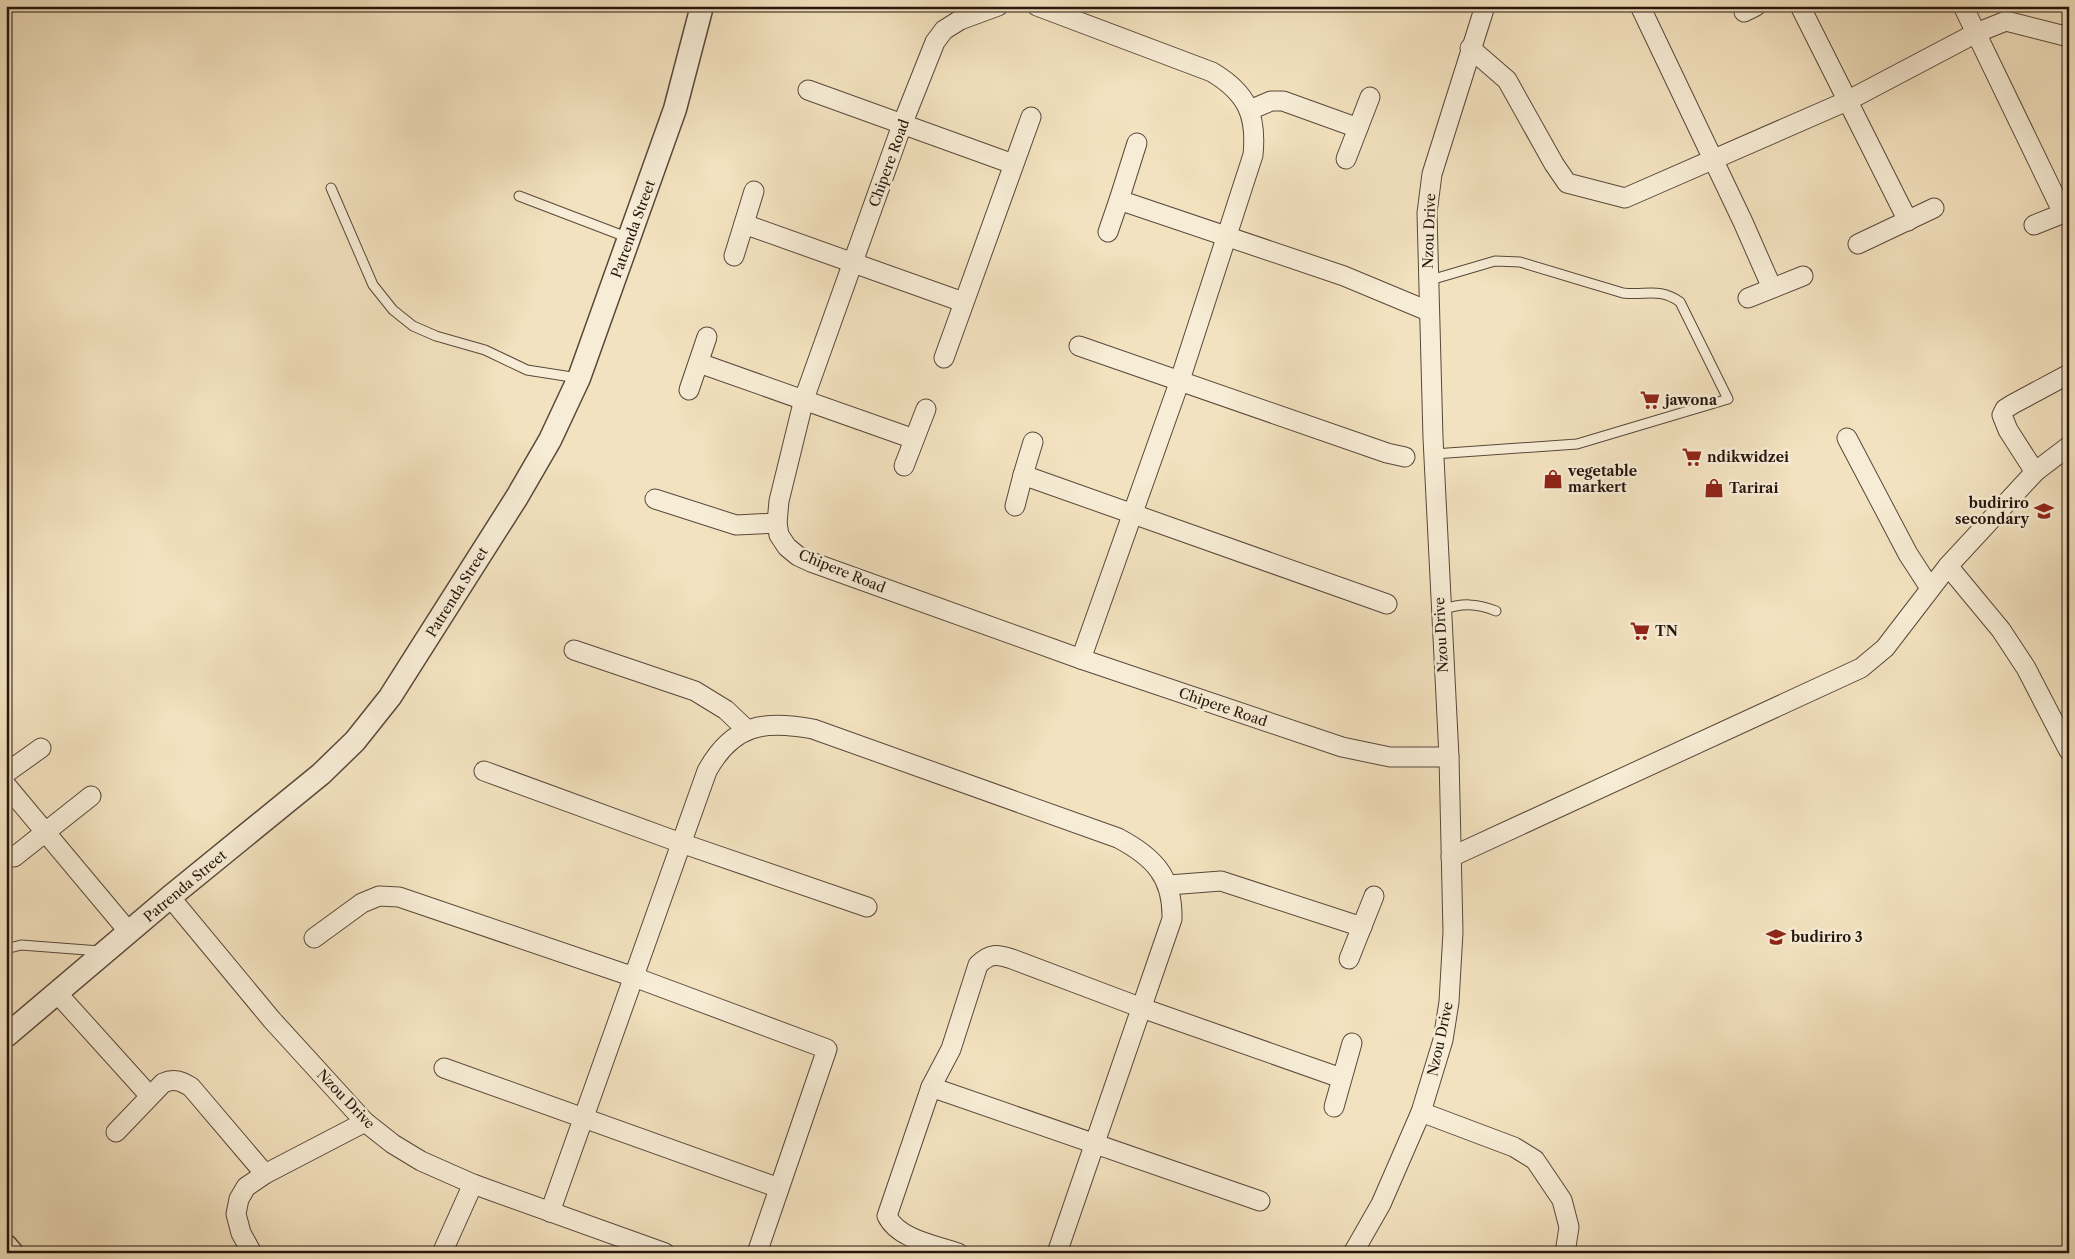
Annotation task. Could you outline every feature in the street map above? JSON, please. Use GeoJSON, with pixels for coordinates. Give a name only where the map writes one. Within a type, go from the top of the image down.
{"type":"FeatureCollection","features":[{"type":"Feature","properties":{"kind":"street","name":"Patrenda Street"},"geometry":{"type":"LineString","coordinates":[[6,1036],[109,951],[170,897],[321,774],[355,741],[390,697],[517,497],[550,440],[579,378],[675,110],[702,6]]}},
{"type":"Feature","properties":{"kind":"street","name":"Chipere Road"},"geometry":{"type":"LineString","coordinates":[[998,6],[960,20],[944,30],[935,42],[902,124],[804,398],[779,501],[779,534],[787,547],[798,556],[1081,659],[1350,749],[1390,757],[1449,757]]}},
{"type":"Feature","properties":{"kind":"street"},"geometry":{"type":"LineString","coordinates":[[1037,6],[1212,72],[1226,80],[1239,93],[1250,110],[1254,140],[1252,155],[1179,383],[1081,659]]}},
{"type":"Feature","properties":{"kind":"street","name":"Nzou Drive"},"geometry":{"type":"LineString","coordinates":[[1352,1253],[1381,1204],[1421,1112],[1442,1040],[1448,1002],[1452,932],[1449,757],[1440,610],[1426,213],[1432,174],[1470,48],[1485,6]]}},
{"type":"Feature","properties":{"kind":"street"},"geometry":{"type":"LineString","coordinates":[[1640,6],[1714,160],[1772,288]]}},
{"type":"Feature","properties":{"kind":"street"},"geometry":{"type":"LineString","coordinates":[[1800,6],[1846,101],[1908,221]]}},
{"type":"Feature","properties":{"kind":"street"},"geometry":{"type":"LineString","coordinates":[[1963,6],[2066,212],[2034,225]]}},
{"type":"Feature","properties":{"kind":"street"},"geometry":{"type":"LineString","coordinates":[[1470,48],[1507,80],[1554,164],[1567,183],[1625,198],[1846,101],[1976,34],[2006,21],[2018,22],[2069,37]]}},
{"type":"Feature","properties":{"kind":"street"},"geometry":{"type":"LineString","coordinates":[[808,90],[1013,164]]}},
{"type":"Feature","properties":{"kind":"street"},"geometry":{"type":"LineString","coordinates":[[1346,159],[1370,97]]}},
{"type":"Feature","properties":{"kind":"street"},"geometry":{"type":"LineString","coordinates":[[1250,110],[1270,101],[1283,101],[1358,128]]}},
{"type":"Feature","properties":{"kind":"street"},"geometry":{"type":"LineString","coordinates":[[944,358],[1030,117]]}},
{"type":"Feature","properties":{"kind":"street"},"geometry":{"type":"LineString","coordinates":[[1108,232],[1137,143]]}},
{"type":"Feature","properties":{"kind":"street"},"geometry":{"type":"LineString","coordinates":[[734,256],[754,190]]}},
{"type":"Feature","properties":{"kind":"street"},"geometry":{"type":"LineString","coordinates":[[1119,200],[1344,276],[1428,311]]}},
{"type":"Feature","properties":{"kind":"street"},"geometry":{"type":"LineString","coordinates":[[1858,244],[1934,208]]}},
{"type":"Feature","properties":{"kind":"street"},"geometry":{"type":"LineString","coordinates":[[744,224],[964,302]]}},
{"type":"Feature","properties":{"kind":"street"},"geometry":{"type":"LineString","coordinates":[[1748,298],[1803,276]]}},
{"type":"Feature","properties":{"kind":"street"},"geometry":{"type":"LineString","coordinates":[[689,390],[707,337]]}},
{"type":"Feature","properties":{"kind":"street"},"geometry":{"type":"LineString","coordinates":[[1079,346],[1179,383],[1405,457]]}},
{"type":"Feature","properties":{"kind":"street"},"geometry":{"type":"LineString","coordinates":[[699,363],[804,398],[914,439]]}},
{"type":"Feature","properties":{"kind":"street"},"geometry":{"type":"LineString","coordinates":[[2035,472],[2008,430],[2002,415],[2005,409],[2013,404],[2069,374]]}},
{"type":"Feature","properties":{"kind":"street"},"geometry":{"type":"LineString","coordinates":[[904,466],[926,409]]}},
{"type":"Feature","properties":{"kind":"street"},"geometry":{"type":"LineString","coordinates":[[1847,438],[1908,554],[1930,588]]}},
{"type":"Feature","properties":{"kind":"street"},"geometry":{"type":"LineString","coordinates":[[1015,506],[1033,442]]}},
{"type":"Feature","properties":{"kind":"street"},"geometry":{"type":"LineString","coordinates":[[1451,857],[1861,668],[1885,648],[1948,566],[2035,472],[2069,446]]}},
{"type":"Feature","properties":{"kind":"street"},"geometry":{"type":"LineString","coordinates":[[1023,475],[1387,604]]}},
{"type":"Feature","properties":{"kind":"street"},"geometry":{"type":"LineString","coordinates":[[656,499],[736,525],[778,523]]}},
{"type":"Feature","properties":{"kind":"street"},"geometry":{"type":"LineString","coordinates":[[1948,566],[2001,630],[2026,668],[2069,751]]}},
{"type":"Feature","properties":{"kind":"street"},"geometry":{"type":"LineString","coordinates":[[574,650],[695,691],[726,710],[747,730]]}},
{"type":"Feature","properties":{"kind":"street"},"geometry":{"type":"LineString","coordinates":[[550,1212],[681,843],[716,754],[731,739],[747,730],[759,725],[785,724],[813,730],[1118,838],[1140,849],[1158,868],[1169,885],[1173,899],[1172,919],[1057,1253]]}},
{"type":"Feature","properties":{"kind":"street"},"geometry":{"type":"LineString","coordinates":[[6,773],[41,748]]}},
{"type":"Feature","properties":{"kind":"street"},"geometry":{"type":"LineString","coordinates":[[484,771],[681,843],[867,907]]}},
{"type":"Feature","properties":{"kind":"street"},"geometry":{"type":"LineString","coordinates":[[6,785],[129,932]]}},
{"type":"Feature","properties":{"kind":"street"},"geometry":{"type":"LineString","coordinates":[[14,856],[91,796]]}},
{"type":"Feature","properties":{"kind":"street"},"geometry":{"type":"LineString","coordinates":[[1169,885],[1221,881],[1362,927]]}},
{"type":"Feature","properties":{"kind":"street"},"geometry":{"type":"LineString","coordinates":[[314,938],[362,903],[379,896],[398,897],[634,977],[827,1049],[757,1253]]}},
{"type":"Feature","properties":{"kind":"street"},"geometry":{"type":"LineString","coordinates":[[1349,959],[1374,896]]}},
{"type":"Feature","properties":{"kind":"street","name":"Nzou Drive"},"geometry":{"type":"LineString","coordinates":[[170,897],[272,1020],[365,1122],[420,1161],[473,1184],[550,1212],[627,1246],[665,1253]]}},
{"type":"Feature","properties":{"kind":"street"},"geometry":{"type":"LineString","coordinates":[[958,1253],[901,1232],[892,1226],[887,1216],[888,1207],[930,1087],[951,1049],[978,965],[987,956],[997,954],[1012,959],[1142,1008],[1341,1078]]}},
{"type":"Feature","properties":{"kind":"street"},"geometry":{"type":"LineString","coordinates":[[57,993],[149,1095]]}},
{"type":"Feature","properties":{"kind":"street"},"geometry":{"type":"LineString","coordinates":[[1334,1107],[1352,1043]]}},
{"type":"Feature","properties":{"kind":"street"},"geometry":{"type":"LineString","coordinates":[[444,1068],[779,1188]]}},
{"type":"Feature","properties":{"kind":"street"},"geometry":{"type":"LineString","coordinates":[[116,1132],[149,1095],[163,1083],[171,1080],[182,1081],[191,1087],[265,1174]]}},
{"type":"Feature","properties":{"kind":"street"},"geometry":{"type":"LineString","coordinates":[[930,1087],[1260,1201]]}},
{"type":"Feature","properties":{"kind":"street"},"geometry":{"type":"LineString","coordinates":[[1421,1112],[1514,1147],[1535,1160],[1562,1200],[1569,1227],[1565,1253]]}},
{"type":"Feature","properties":{"kind":"street"},"geometry":{"type":"LineString","coordinates":[[252,1253],[241,1233],[236,1214],[239,1199],[246,1187],[265,1174],[365,1122]]}},
{"type":"Feature","properties":{"kind":"street"},"geometry":{"type":"LineString","coordinates":[[442,1253],[473,1184]]}},
{"type":"Feature","properties":{"kind":"street"},"geometry":{"type":"LineString","coordinates":[[6,1246],[12,1253]]}},
{"type":"Feature","properties":{"kind":"lane"},"geometry":{"type":"LineString","coordinates":[[331,188],[373,285],[393,310],[413,326],[436,336],[485,350],[527,370],[579,378]]}},
{"type":"Feature","properties":{"kind":"lane"},"geometry":{"type":"LineString","coordinates":[[519,196],[630,238]]}},
{"type":"Feature","properties":{"kind":"lane"},"geometry":{"type":"LineString","coordinates":[[1427,281],[1495,261],[1520,262],[1622,293],[1637,295],[1650,292],[1671,295],[1680,302],[1728,398],[1578,444],[1434,454]]}},
{"type":"Feature","properties":{"kind":"lane"},"geometry":{"type":"LineString","coordinates":[[1440,610],[1459,604],[1471,604],[1496,611]]}},
{"type":"Feature","properties":{"kind":"lane"},"geometry":{"type":"LineString","coordinates":[[6,949],[21,945],[77,951],[109,951]]}},
{"type":"Feature","properties":{"kind":"place","name":"jawona"},"geometry":{"type":"Point","coordinates":[1650,400]}},
{"type":"Feature","properties":{"kind":"place","name":"ndikwidzei"},"geometry":{"type":"Point","coordinates":[1692,457]}},
{"type":"Feature","properties":{"kind":"place","name":"vegetable markert"},"geometry":{"type":"Point","coordinates":[1553,479]}},
{"type":"Feature","properties":{"kind":"place","name":"Tarirai"},"geometry":{"type":"Point","coordinates":[1714,488]}},
{"type":"Feature","properties":{"kind":"place","name":"budiriro secondary"},"geometry":{"type":"Point","coordinates":[2044,511]}},
{"type":"Feature","properties":{"kind":"place","name":"TN"},"geometry":{"type":"Point","coordinates":[1640,631]}},
{"type":"Feature","properties":{"kind":"place","name":"budiriro 3"},"geometry":{"type":"Point","coordinates":[1776,937]}}]}
